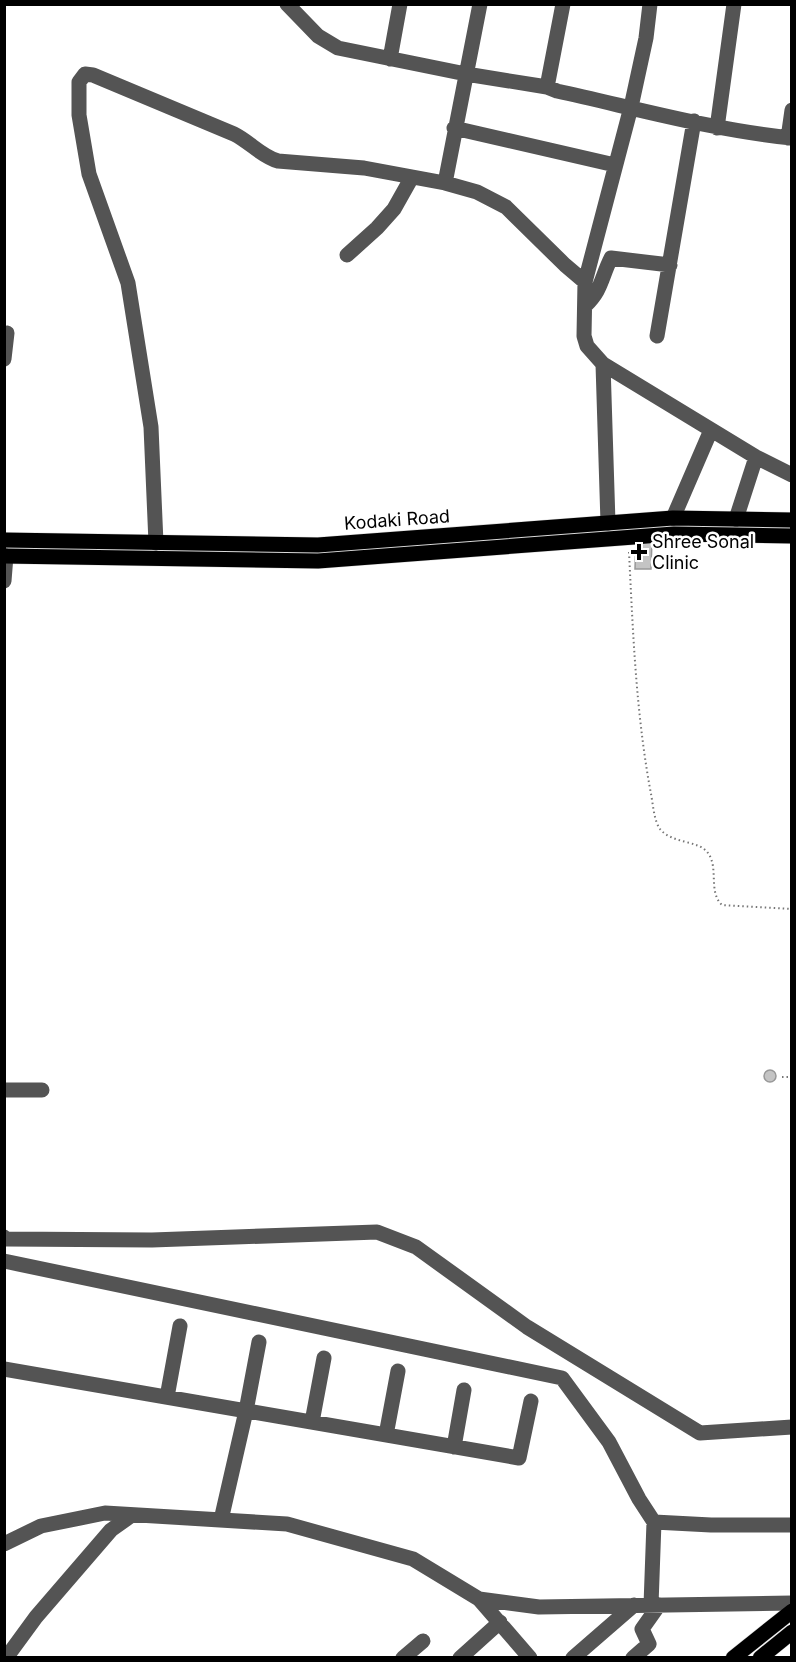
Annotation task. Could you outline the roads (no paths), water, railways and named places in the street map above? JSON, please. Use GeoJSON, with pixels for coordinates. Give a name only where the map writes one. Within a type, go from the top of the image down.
{"type":"FeatureCollection","features":[{"type":"Feature","properties":{"kind":"main road","name":"Kodaki Road"},"geometry":{"type":"LineString","coordinates":[[4,540],[318,545],[673,518],[792,520]]}},
{"type":"Feature","properties":{"kind":"main road","name":"Kodaki Road"},"geometry":{"type":"LineString","coordinates":[[5,556],[318,561],[674,534],[792,536]]}},
{"type":"Feature","properties":{"kind":"main road"},"geometry":{"type":"LineString","coordinates":[[734,1658],[792,1611]]}},
{"type":"Feature","properties":{"kind":"main road"},"geometry":{"type":"LineString","coordinates":[[760,1658],[792,1632]]}},
{"type":"Feature","properties":{"kind":"street"},"geometry":{"type":"LineString","coordinates":[[287,4],[318,36],[338,48],[466,74],[547,87],[557,92],[717,128],[790,138],[792,110]]}},
{"type":"Feature","properties":{"kind":"street"},"geometry":{"type":"LineString","coordinates":[[390,59],[400,4]]}},
{"type":"Feature","properties":{"kind":"street"},"geometry":{"type":"LineString","coordinates":[[445,183],[480,4]]}},
{"type":"Feature","properties":{"kind":"street"},"geometry":{"type":"LineString","coordinates":[[547,87],[563,4]]}},
{"type":"Feature","properties":{"kind":"street"},"geometry":{"type":"LineString","coordinates":[[650,4],[646,38],[631,107],[585,282],[584,336],[586,346],[603,364],[756,457],[792,475]]}},
{"type":"Feature","properties":{"kind":"street"},"geometry":{"type":"LineString","coordinates":[[717,128],[734,4]]}},
{"type":"Feature","properties":{"kind":"street"},"geometry":{"type":"LineString","coordinates":[[156,543],[151,427],[146,394],[128,283],[88,174],[79,115],[78,82],[81,76],[93,75],[234,134],[267,158],[278,161],[364,168],[445,183],[477,192],[506,207],[585,282]]}},
{"type":"Feature","properties":{"kind":"street"},"geometry":{"type":"LineString","coordinates":[[657,336],[694,121]]}},
{"type":"Feature","properties":{"kind":"street"},"geometry":{"type":"LineString","coordinates":[[454,128],[615,165]]}},
{"type":"Feature","properties":{"kind":"street"},"geometry":{"type":"LineString","coordinates":[[347,255],[394,209],[412,177]]}},
{"type":"Feature","properties":{"kind":"street"},"geometry":{"type":"LineString","coordinates":[[585,306],[594,298],[603,282],[611,258],[670,264]]}},
{"type":"Feature","properties":{"kind":"street"},"geometry":{"type":"LineString","coordinates":[[4,359],[7,333]]}},
{"type":"Feature","properties":{"kind":"street"},"geometry":{"type":"LineString","coordinates":[[603,364],[608,523]]}},
{"type":"Feature","properties":{"kind":"street"},"geometry":{"type":"LineString","coordinates":[[673,518],[711,430]]}},
{"type":"Feature","properties":{"kind":"street"},"geometry":{"type":"LineString","coordinates":[[736,519],[756,457]]}},
{"type":"Feature","properties":{"kind":"street"},"geometry":{"type":"LineString","coordinates":[[4,580],[5,556]]}},
{"type":"Feature","properties":{"kind":"street"},"geometry":{"type":"LineString","coordinates":[[4,1090],[42,1090]]}},
{"type":"Feature","properties":{"kind":"street"},"geometry":{"type":"LineString","coordinates":[[4,1237],[6,1239],[152,1240],[377,1232],[416,1247],[527,1327],[700,1433],[792,1427]]}},
{"type":"Feature","properties":{"kind":"street"},"geometry":{"type":"LineString","coordinates":[[4,1261],[562,1378],[609,1443],[654,1522],[655,1605],[642,1629],[649,1644],[633,1658]]}},
{"type":"Feature","properties":{"kind":"street"},"geometry":{"type":"LineString","coordinates":[[167,1397],[180,1326]]}},
{"type":"Feature","properties":{"kind":"street"},"geometry":{"type":"LineString","coordinates":[[221,1520],[259,1342]]}},
{"type":"Feature","properties":{"kind":"street"},"geometry":{"type":"LineString","coordinates":[[312,1422],[324,1358]]}},
{"type":"Feature","properties":{"kind":"street"},"geometry":{"type":"LineString","coordinates":[[4,1369],[519,1458],[531,1401]]}},
{"type":"Feature","properties":{"kind":"street"},"geometry":{"type":"LineString","coordinates":[[386,1435],[398,1371]]}},
{"type":"Feature","properties":{"kind":"street"},"geometry":{"type":"LineString","coordinates":[[454,1447],[464,1390]]}},
{"type":"Feature","properties":{"kind":"street"},"geometry":{"type":"LineString","coordinates":[[4,1544],[41,1526],[105,1513],[287,1524],[413,1559],[479,1599],[500,1622],[524,1655]]}},
{"type":"Feature","properties":{"kind":"street"},"geometry":{"type":"LineString","coordinates":[[6,1658],[36,1617],[111,1530],[132,1515]]}},
{"type":"Feature","properties":{"kind":"street"},"geometry":{"type":"LineString","coordinates":[[654,1522],[792,1525]]}},
{"type":"Feature","properties":{"kind":"street"},"geometry":{"type":"LineString","coordinates":[[479,1599],[539,1607],[792,1603]]}},
{"type":"Feature","properties":{"kind":"street"},"geometry":{"type":"LineString","coordinates":[[573,1658],[634,1605]]}},
{"type":"Feature","properties":{"kind":"street"},"geometry":{"type":"LineString","coordinates":[[460,1658],[500,1622]]}},
{"type":"Feature","properties":{"kind":"street"},"geometry":{"type":"LineString","coordinates":[[404,1657],[423,1641]]}},
{"type":"Feature","properties":{"kind":"place","name":"Shree Sonal Clinic"},"geometry":{"type":"Point","coordinates":[639,552]}}]}
